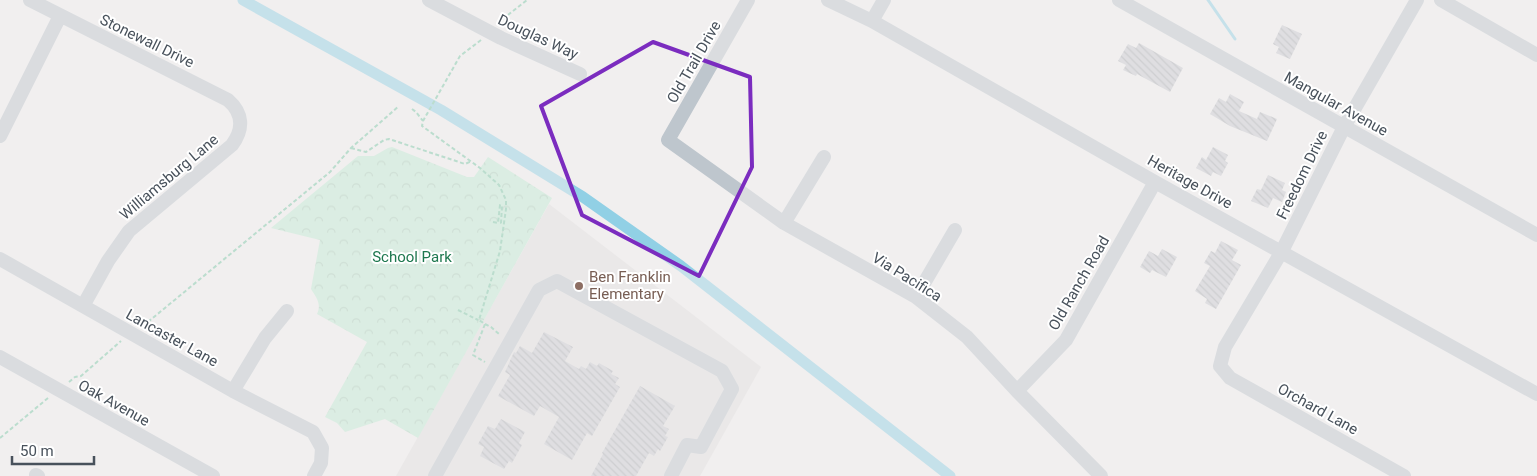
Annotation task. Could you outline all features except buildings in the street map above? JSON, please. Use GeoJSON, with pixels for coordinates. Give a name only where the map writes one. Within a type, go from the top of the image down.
{"type":"FeatureCollection","features":[{"type":"Feature","properties":{"kind":"street","name":"Stonewall Drive"},"geometry":{"type":"LineString","coordinates":[[30,0],[228,100],[234,105],[241,121]]}},
{"type":"Feature","properties":{"kind":"street","name":"Old Trail Drive"},"geometry":{"type":"LineString","coordinates":[[668,140],[748,0]]}},
{"type":"Feature","properties":{"kind":"street","name":"Heritage Drive"},"geometry":{"type":"LineString","coordinates":[[828,0],[872,21],[1155,182],[1537,394]]}},
{"type":"Feature","properties":{"kind":"street"},"geometry":{"type":"LineString","coordinates":[[872,21],[884,0]]}},
{"type":"Feature","properties":{"kind":"street","name":"Mangular Avenue"},"geometry":{"type":"LineString","coordinates":[[1119,0],[1537,235]]}},
{"type":"Feature","properties":{"kind":"street","name":"Freedom Drive"},"geometry":{"type":"LineString","coordinates":[[1220,366],[1225,347],[1282,251],[1344,127],[1417,0]]}},
{"type":"Feature","properties":{"kind":"street"},"geometry":{"type":"LineString","coordinates":[[1441,0],[1537,55]]}},
{"type":"Feature","properties":{"kind":"street","name":"Douglas Way"},"geometry":{"type":"LineString","coordinates":[[432,1],[496,35],[580,74]]}},
{"type":"Feature","properties":{"kind":"street"},"geometry":{"type":"LineString","coordinates":[[0,136],[60,16]]}},
{"type":"Feature","properties":{"kind":"street","name":"Williamsburg Lane"},"geometry":{"type":"LineString","coordinates":[[83,306],[108,261],[129,230],[232,144],[240,130],[241,121]]}},
{"type":"Feature","properties":{"kind":"street","name":"Via Pacifica"},"geometry":{"type":"LineString","coordinates":[[668,140],[784,223],[916,297],[968,337],[1017,391],[1101,476]]}},
{"type":"Feature","properties":{"kind":"street"},"geometry":{"type":"LineString","coordinates":[[784,223],[824,157]]}},
{"type":"Feature","properties":{"kind":"street","name":"Old Ranch Road"},"geometry":{"type":"LineString","coordinates":[[1017,391],[1066,340],[1155,182]]}},
{"type":"Feature","properties":{"kind":"street"},"geometry":{"type":"LineString","coordinates":[[916,297],[955,230]]}},
{"type":"Feature","properties":{"kind":"street","name":"Lancaster Lane"},"geometry":{"type":"LineString","coordinates":[[0,259],[233,391],[313,432],[322,448],[321,463],[314,476]]}},
{"type":"Feature","properties":{"kind":"street"},"geometry":{"type":"LineString","coordinates":[[435,476],[539,290],[556,280],[722,370],[732,389],[701,447],[687,445],[671,476]]}},
{"type":"Feature","properties":{"kind":"street"},"geometry":{"type":"LineString","coordinates":[[233,391],[264,338],[287,310]]}},
{"type":"Feature","properties":{"kind":"street","name":"Oak Avenue"},"geometry":{"type":"LineString","coordinates":[[0,358],[213,476]]}},
{"type":"Feature","properties":{"kind":"street","name":"Orchard Lane"},"geometry":{"type":"LineString","coordinates":[[1220,366],[1230,378],[1404,476]]}},
{"type":"Feature","properties":{"kind":"path"},"geometry":{"type":"LineString","coordinates":[[500,26],[504,18],[528,0]]}},
{"type":"Feature","properties":{"kind":"path"},"geometry":{"type":"LineString","coordinates":[[422,121],[460,56],[482,39]]}},
{"type":"Feature","properties":{"kind":"path"},"geometry":{"type":"LineString","coordinates":[[143,326],[330,172],[352,148],[399,106]]}},
{"type":"Feature","properties":{"kind":"path"},"geometry":{"type":"LineString","coordinates":[[412,109],[422,121],[422,126],[472,161],[498,185],[506,200],[500,251],[479,320]]}},
{"type":"Feature","properties":{"kind":"path"},"geometry":{"type":"LineString","coordinates":[[352,148],[366,152],[384,140],[389,139],[464,164],[472,161]]}},
{"type":"Feature","properties":{"kind":"path"},"geometry":{"type":"LineString","coordinates":[[492,222],[498,223],[500,206],[502,206],[501,223],[504,224]]}},
{"type":"Feature","properties":{"kind":"path"},"geometry":{"type":"LineString","coordinates":[[458,310],[491,327]]}},
{"type":"Feature","properties":{"kind":"path"},"geometry":{"type":"LineString","coordinates":[[485,324],[473,355],[496,368]]}},
{"type":"Feature","properties":{"kind":"path"},"geometry":{"type":"LineString","coordinates":[[69,382],[74,377],[80,376],[125,337]]}},
{"type":"Feature","properties":{"kind":"path"},"geometry":{"type":"LineString","coordinates":[[0,438],[52,395]]}},
{"type":"Feature","properties":{"kind":"highlighted area"},"geometry":{"type":"Polygon","coordinates":[[[653,42],[750,77],[752,167],[699,276],[582,215],[541,106],[653,42]]]}},
{"type":"Feature","properties":{"kind":"shaded area","name":"Ben Franklin Elementary"},"geometry":{"type":"Polygon","coordinates":[[[549,204],[761,367],[700,476],[396,476],[549,204]]]}},
{"type":"Feature","properties":{"kind":"green space","name":"School Park"},"geometry":{"type":"Polygon","coordinates":[[[392,147],[467,177],[474,177],[488,157],[552,198],[418,438],[385,419],[345,432],[337,423],[325,417],[367,342],[317,314],[319,304],[311,289],[320,240],[271,228],[358,156],[374,156],[392,147]]]}},
{"type":"Feature","properties":{"kind":"waterway"},"geometry":{"type":"LineString","coordinates":[[243,0],[441,110],[583,197],[681,266],[950,476]]}},
{"type":"Feature","properties":{"kind":"waterway"},"geometry":{"type":"LineString","coordinates":[[1208,0],[1235,39]]}},
{"type":"Feature","properties":{"kind":"place","name":"Ben Franklin Elementary"},"geometry":{"type":"Point","coordinates":[579,286]}}]}
